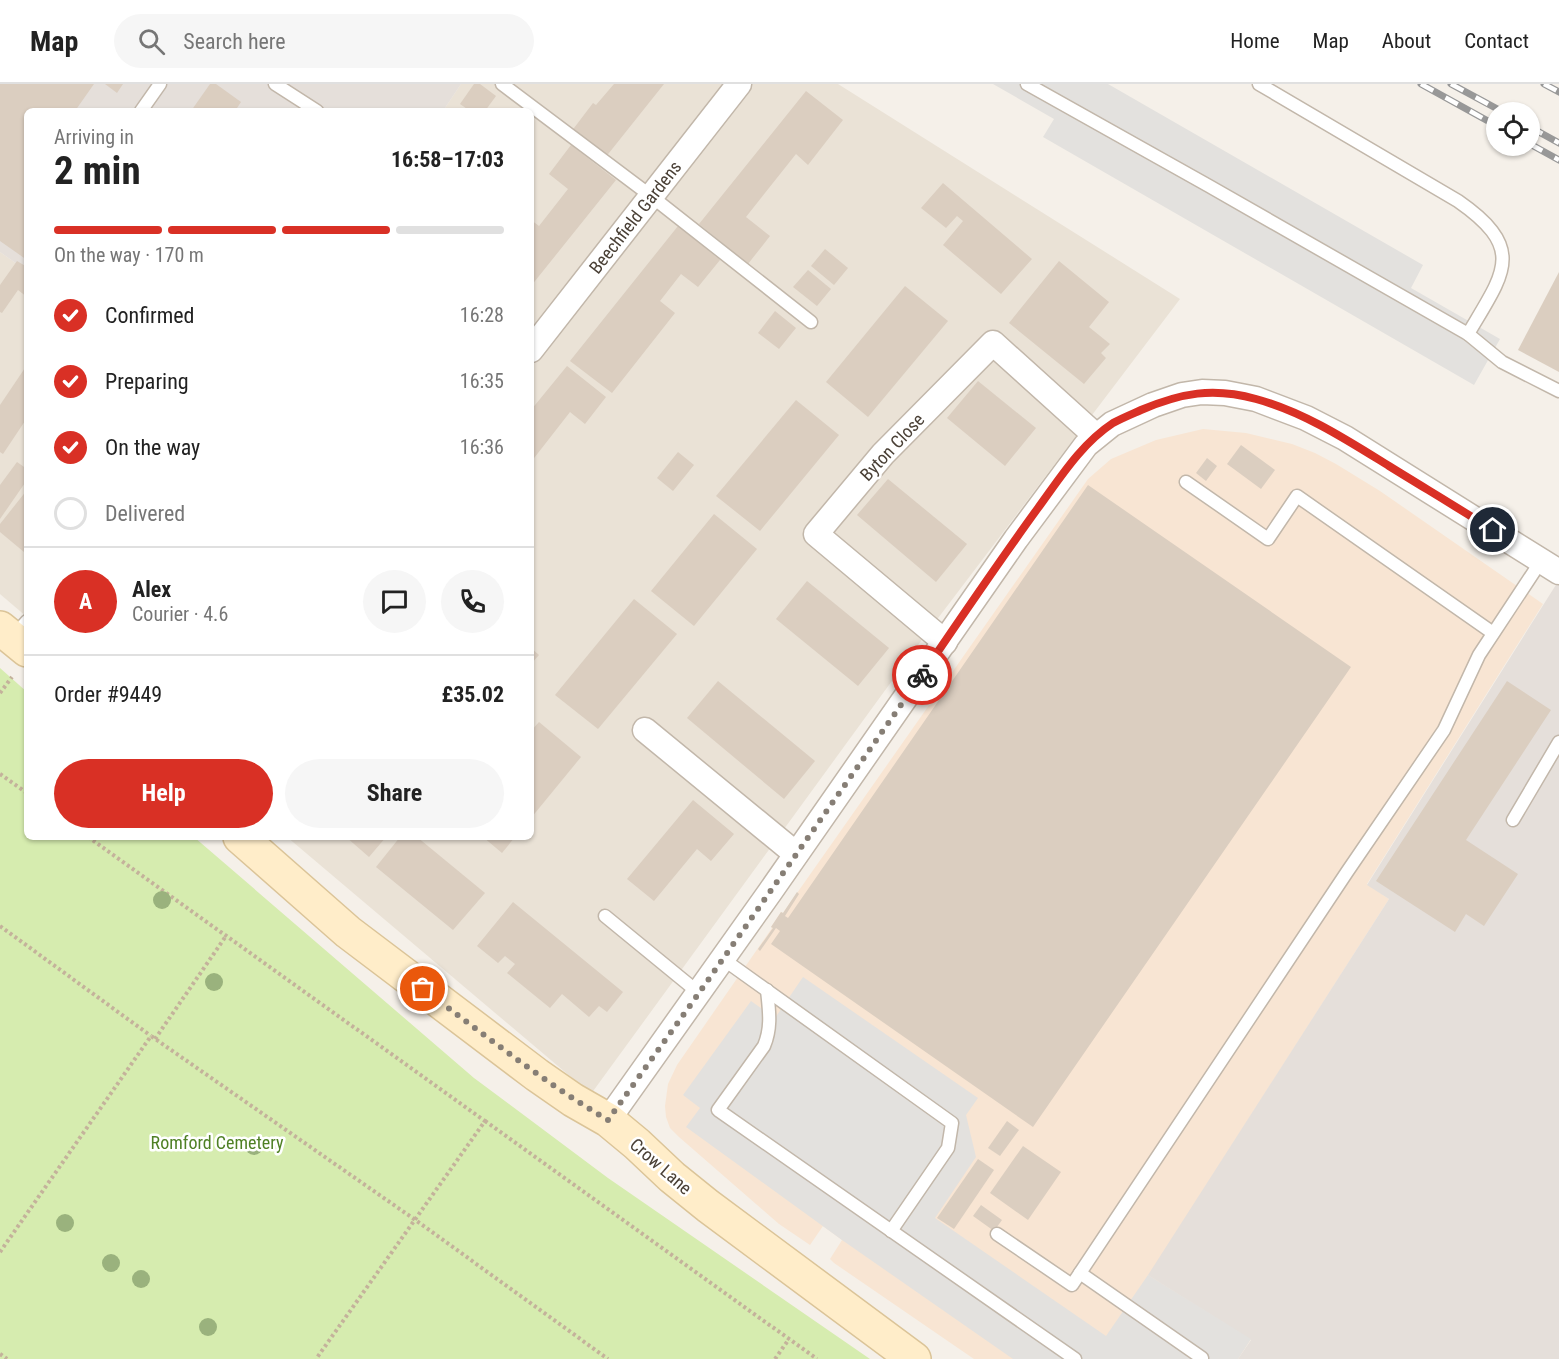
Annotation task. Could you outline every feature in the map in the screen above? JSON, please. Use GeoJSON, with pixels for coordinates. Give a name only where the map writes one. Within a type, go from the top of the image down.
{"type":"FeatureCollection","features":[{"type":"Feature","properties":{"kind":"street","name":"Beechfield Gardens"},"geometry":{"type":"LineString","coordinates":[[534,346],[739,84]]}},
{"type":"Feature","properties":{"kind":"street","name":"Byton Close"},"geometry":{"type":"LineString","coordinates":[[945,642],[816,534],[883,454],[993,344],[1096,436]]}},
{"type":"Feature","properties":{"kind":"street"},"geometry":{"type":"LineString","coordinates":[[608,1120],[1016,538],[1086,446],[1112,424],[1182,395],[1202,392],[1225,393],[1256,399],[1306,418],[1345,438],[1550,566]]}},
{"type":"Feature","properties":{"kind":"street"},"geometry":{"type":"LineString","coordinates":[[645,730],[796,854]]}},
{"type":"Feature","properties":{"kind":"street","name":"Crow Lane"},"geometry":{"type":"LineString","coordinates":[[243,840],[348,932],[537,1075],[573,1100],[608,1120],[708,1206],[914,1359]]}},
{"type":"Feature","properties":{"kind":"lane"},"geometry":{"type":"LineString","coordinates":[[143,108],[160,84]]}},
{"type":"Feature","properties":{"kind":"lane"},"geometry":{"type":"LineString","coordinates":[[275,84],[311,108]]}},
{"type":"Feature","properties":{"kind":"lane"},"geometry":{"type":"LineString","coordinates":[[502,84],[534,108]]}},
{"type":"Feature","properties":{"kind":"lane"},"geometry":{"type":"LineString","coordinates":[[1026,84],[1468,334],[1502,362],[1559,391]]}},
{"type":"Feature","properties":{"kind":"lane"},"geometry":{"type":"LineString","coordinates":[[1259,84],[1458,201],[1476,213],[1489,226],[1502,248],[1501,272],[1490,297],[1468,334]]}},
{"type":"Feature","properties":{"kind":"lane"},"geometry":{"type":"LineString","coordinates":[[534,108],[651,196],[811,322]]}},
{"type":"Feature","properties":{"kind":"lane"},"geometry":{"type":"LineString","coordinates":[[1186,482],[1268,539],[1297,496],[1493,633]]}},
{"type":"Feature","properties":{"kind":"lane"},"geometry":{"type":"LineString","coordinates":[[997,1234],[1072,1285],[1444,730],[1479,655],[1493,633],[1550,566]]}},
{"type":"Feature","properties":{"kind":"lane"},"geometry":{"type":"LineString","coordinates":[[1513,820],[1559,742]]}},
{"type":"Feature","properties":{"kind":"lane"},"geometry":{"type":"LineString","coordinates":[[605,916],[699,993]]}},
{"type":"Feature","properties":{"kind":"lane"},"geometry":{"type":"LineString","coordinates":[[723,959],[952,1123],[948,1148],[891,1231]]}},
{"type":"Feature","properties":{"kind":"lane"},"geometry":{"type":"LineString","coordinates":[[766,990],[770,1018],[768,1036],[764,1046],[718,1110],[1075,1359]]}},
{"type":"Feature","properties":{"kind":"lane"},"geometry":{"type":"LineString","coordinates":[[1080,1273],[1201,1359]]}},
{"type":"Feature","properties":{"kind":"path"},"geometry":{"type":"LineString","coordinates":[[0,774],[24,792]]}},
{"type":"Feature","properties":{"kind":"path"},"geometry":{"type":"LineString","coordinates":[[92,840],[817,1359]]}},
{"type":"Feature","properties":{"kind":"path"},"geometry":{"type":"LineString","coordinates":[[0,926],[608,1359]]}},
{"type":"Feature","properties":{"kind":"path"},"geometry":{"type":"LineString","coordinates":[[0,1252],[226,936]]}},
{"type":"Feature","properties":{"kind":"path"},"geometry":{"type":"LineString","coordinates":[[316,1359],[485,1121]]}},
{"type":"Feature","properties":{"kind":"path"},"geometry":{"type":"LineString","coordinates":[[775,1359],[789,1340]]}},
{"type":"Feature","properties":{"kind":"path"},"geometry":{"type":"LineString","coordinates":[[0,1354],[7,1359]]}},
{"type":"Feature","properties":{"kind":"shaded area"},"geometry":{"type":"Polygon","coordinates":[[[0,84],[461,84],[445,108],[24,108],[24,269],[0,252],[0,84]]]}},
{"type":"Feature","properties":{"kind":"shaded area"},"geometry":{"type":"Polygon","coordinates":[[[461,84],[838,84],[1180,299],[929,630],[591,1094],[291,840],[534,840],[534,108],[445,108],[461,84]]]}},
{"type":"Feature","properties":{"kind":"shaded area"},"geometry":{"type":"Polygon","coordinates":[[[993,84],[1108,84],[1423,265],[1411,288],[1500,339],[1474,385],[1043,137],[1054,119],[993,84]]]}},
{"type":"Feature","properties":{"kind":"shaded area"},"geometry":{"type":"Polygon","coordinates":[[[0,252],[24,269],[24,614],[0,594],[0,252]]]}},
{"type":"Feature","properties":{"kind":"shaded area"},"geometry":{"type":"Polygon","coordinates":[[[1203,429],[1246,433],[1292,444],[1315,453],[1380,491],[1543,604],[1367,884],[1389,899],[1149,1275],[1251,1339],[1238,1359],[974,1359],[834,1263],[830,1259],[842,1240],[823,1226],[810,1245],[779,1224],[679,1137],[670,1128],[666,1117],[668,1084],[677,1065],[781,912],[783,913],[1088,479],[1111,459],[1156,440],[1203,429]]]}},
{"type":"Feature","properties":{"kind":"shaded area"},"geometry":{"type":"Polygon","coordinates":[[[1559,580],[1559,1359],[1238,1359],[1251,1340],[1148,1275],[1389,899],[1367,885],[1559,580]]]}},
{"type":"Feature","properties":{"kind":"shaded area"},"geometry":{"type":"Polygon","coordinates":[[[803,977],[978,1098],[966,1115],[976,1157],[935,1218],[1106,1336],[1148,1275],[1251,1339],[1238,1359],[1013,1359],[842,1240],[686,1127],[700,1108],[683,1095],[751,1001],[775,1018],[803,977]]]}},
{"type":"Feature","properties":{"kind":"green space","name":"Romford Cemetery"},"geometry":{"type":"Polygon","coordinates":[[[0,668],[24,689],[24,840],[197,840],[474,1078],[608,1178],[870,1359],[0,1359],[0,668]]]}},
{"type":"Feature","properties":{"kind":"building"},"geometry":{"type":"Polygon","coordinates":[[[0,84],[94,84],[77,108],[24,108],[24,258],[0,241],[0,84]]]}},
{"type":"Feature","properties":{"kind":"building"},"geometry":{"type":"Polygon","coordinates":[[[105,84],[123,84],[117,93],[105,84]]]}},
{"type":"Feature","properties":{"kind":"building"},"geometry":{"type":"Polygon","coordinates":[[[210,84],[216,84],[241,102],[237,108],[193,108],[210,84]]]}},
{"type":"Feature","properties":{"kind":"building"},"geometry":{"type":"Polygon","coordinates":[[[474,84],[480,84],[496,96],[487,108],[466,108],[460,104],[474,84]]]}},
{"type":"Feature","properties":{"kind":"building"},"geometry":{"type":"Polygon","coordinates":[[[614,84],[664,84],[605,158],[571,132],[593,103],[596,105],[614,84]]]}},
{"type":"Feature","properties":{"kind":"building"},"geometry":{"type":"Polygon","coordinates":[[[806,91],[843,120],[808,165],[796,154],[746,217],[770,236],[748,264],[699,224],[806,91]]]}},
{"type":"Feature","properties":{"kind":"building"},"geometry":{"type":"Polygon","coordinates":[[[571,145],[616,180],[534,282],[534,222],[539,226],[568,189],[549,174],[571,145]]]}},
{"type":"Feature","properties":{"kind":"building"},"geometry":{"type":"Polygon","coordinates":[[[943,183],[1032,259],[1001,294],[943,245],[963,221],[957,216],[946,228],[921,208],[943,183]]]}},
{"type":"Feature","properties":{"kind":"building"},"geometry":{"type":"Polygon","coordinates":[[[678,226],[720,260],[698,287],[681,274],[660,301],[675,313],[612,393],[570,361],[678,226]]]}},
{"type":"Feature","properties":{"kind":"building"},"geometry":{"type":"Polygon","coordinates":[[[825,249],[848,268],[834,285],[811,266],[825,249]]]}},
{"type":"Feature","properties":{"kind":"building"},"geometry":{"type":"Polygon","coordinates":[[[17,261],[24,265],[24,295],[18,290],[2,313],[0,312],[0,285],[17,261]]]}},
{"type":"Feature","properties":{"kind":"building"},"geometry":{"type":"Polygon","coordinates":[[[1059,261],[1109,302],[1089,327],[1110,344],[1101,353],[1106,358],[1084,384],[1009,323],[1059,261]]]}},
{"type":"Feature","properties":{"kind":"building"},"geometry":{"type":"Polygon","coordinates":[[[808,270],[831,289],[817,306],[793,287],[808,270]]]}},
{"type":"Feature","properties":{"kind":"building"},"geometry":{"type":"Polygon","coordinates":[[[1559,272],[1559,372],[1518,350],[1559,272]]]}},
{"type":"Feature","properties":{"kind":"building"},"geometry":{"type":"Polygon","coordinates":[[[905,286],[948,321],[868,417],[826,382],[905,286]]]}},
{"type":"Feature","properties":{"kind":"building"},"geometry":{"type":"Polygon","coordinates":[[[775,311],[796,328],[779,349],[758,333],[775,311]]]}},
{"type":"Feature","properties":{"kind":"building"},"geometry":{"type":"Polygon","coordinates":[[[567,366],[606,397],[585,424],[570,412],[534,458],[534,406],[567,366]]]}},
{"type":"Feature","properties":{"kind":"building"},"geometry":{"type":"Polygon","coordinates":[[[24,369],[24,422],[3,454],[0,452],[0,405],[24,369]]]}},
{"type":"Feature","properties":{"kind":"building"},"geometry":{"type":"Polygon","coordinates":[[[978,381],[1036,428],[1005,466],[947,418],[978,381]]]}},
{"type":"Feature","properties":{"kind":"building"},"geometry":{"type":"Polygon","coordinates":[[[796,400],[839,435],[760,531],[716,496],[796,400]]]}},
{"type":"Feature","properties":{"kind":"building"},"geometry":{"type":"Polygon","coordinates":[[[1241,445],[1275,470],[1261,489],[1227,464],[1241,445]]]}},
{"type":"Feature","properties":{"kind":"building"},"geometry":{"type":"Polygon","coordinates":[[[678,452],[694,465],[673,491],[657,478],[678,452]]]}},
{"type":"Feature","properties":{"kind":"building"},"geometry":{"type":"Polygon","coordinates":[[[1207,458],[1217,466],[1206,481],[1196,473],[1207,458]]]}},
{"type":"Feature","properties":{"kind":"building"},"geometry":{"type":"Polygon","coordinates":[[[17,462],[24,467],[24,484],[0,519],[0,485],[17,462]]]}},
{"type":"Feature","properties":{"kind":"building"},"geometry":{"type":"Polygon","coordinates":[[[888,479],[967,544],[936,582],[857,515],[888,479]]]}},
{"type":"Feature","properties":{"kind":"building"},"geometry":{"type":"Polygon","coordinates":[[[1088,485],[1351,667],[1033,1127],[771,944],[780,931],[776,928],[760,951],[758,949],[781,912],[783,913],[797,892],[799,894],[785,916],[788,918],[1088,485]]]}},
{"type":"Feature","properties":{"kind":"building"},"geometry":{"type":"Polygon","coordinates":[[[24,494],[24,552],[0,532],[0,524],[24,494]]]}},
{"type":"Feature","properties":{"kind":"building"},"geometry":{"type":"Polygon","coordinates":[[[714,514],[757,549],[694,626],[651,591],[714,514]]]}},
{"type":"Feature","properties":{"kind":"building"},"geometry":{"type":"Polygon","coordinates":[[[807,581],[889,648],[858,686],[776,619],[807,581]]]}},
{"type":"Feature","properties":{"kind":"building"},"geometry":{"type":"Polygon","coordinates":[[[634,599],[677,634],[598,729],[555,695],[634,599]]]}},
{"type":"Feature","properties":{"kind":"building"},"geometry":{"type":"Polygon","coordinates":[[[534,651],[539,655],[534,661],[534,651]]]}},
{"type":"Feature","properties":{"kind":"building"},"geometry":{"type":"Polygon","coordinates":[[[718,681],[815,761],[784,799],[687,718],[718,681]]]}},
{"type":"Feature","properties":{"kind":"building"},"geometry":{"type":"Polygon","coordinates":[[[1507,681],[1551,710],[1466,840],[1518,874],[1484,926],[1466,914],[1455,932],[1376,881],[1507,681]]]}},
{"type":"Feature","properties":{"kind":"building"},"geometry":{"type":"Polygon","coordinates":[[[539,722],[581,757],[534,814],[534,728],[539,722]]]}},
{"type":"Feature","properties":{"kind":"building"},"geometry":{"type":"Polygon","coordinates":[[[693,800],[734,834],[711,861],[697,849],[654,901],[627,879],[693,800]]]}},
{"type":"Feature","properties":{"kind":"building"},"geometry":{"type":"Polygon","coordinates":[[[349,840],[383,840],[369,857],[349,840]]]}},
{"type":"Feature","properties":{"kind":"building"},"geometry":{"type":"Polygon","coordinates":[[[398,840],[421,840],[485,893],[453,930],[376,867],[398,840]]]}},
{"type":"Feature","properties":{"kind":"building"},"geometry":{"type":"Polygon","coordinates":[[[487,840],[513,840],[502,853],[487,840]]]}},
{"type":"Feature","properties":{"kind":"building"},"geometry":{"type":"Polygon","coordinates":[[[513,902],[623,992],[607,1012],[599,1006],[589,1017],[562,994],[550,1008],[507,973],[515,964],[505,956],[498,963],[477,946],[513,902]]]}},
{"type":"Feature","properties":{"kind":"building"},"geometry":{"type":"Polygon","coordinates":[[[1007,1121],[1019,1130],[1000,1156],[988,1148],[1007,1121]]]}},
{"type":"Feature","properties":{"kind":"building"},"geometry":{"type":"Polygon","coordinates":[[[1023,1146],[1061,1172],[1028,1220],[990,1193],[1023,1146]]]}},
{"type":"Feature","properties":{"kind":"building"},"geometry":{"type":"Polygon","coordinates":[[[978,1159],[994,1170],[954,1229],[937,1218],[978,1159]]]}},
{"type":"Feature","properties":{"kind":"building"},"geometry":{"type":"Polygon","coordinates":[[[981,1205],[1002,1220],[994,1231],[973,1216],[981,1205]]]}},
{"type":"Feature","properties":{"kind":"railway"},"geometry":{"type":"LineString","coordinates":[[1421,84],[1486,120]]}},
{"type":"Feature","properties":{"kind":"railway"},"geometry":{"type":"LineString","coordinates":[[1451,84],[1486,103]]}},
{"type":"Feature","properties":{"kind":"railway"},"geometry":{"type":"LineString","coordinates":[[1544,84],[1559,92]]}},
{"type":"Feature","properties":{"kind":"railway"},"geometry":{"type":"LineString","coordinates":[[1540,133],[1559,143]]}},
{"type":"Feature","properties":{"kind":"railway"},"geometry":{"type":"LineString","coordinates":[[1540,150],[1559,160]]}},
{"type":"Feature","properties":{"kind":"way so far"},"geometry":{"type":"LineString","coordinates":[[423,989],[537,1075],[573,1100],[608,1120],[922,675]]}},
{"type":"Feature","properties":{"kind":"route"},"geometry":{"type":"LineString","coordinates":[[922,675],[1016,538],[1086,446],[1112,424],[1125,417],[1182,395],[1202,392],[1225,393],[1256,399],[1306,418],[1345,438],[1493,530]]}}]}
